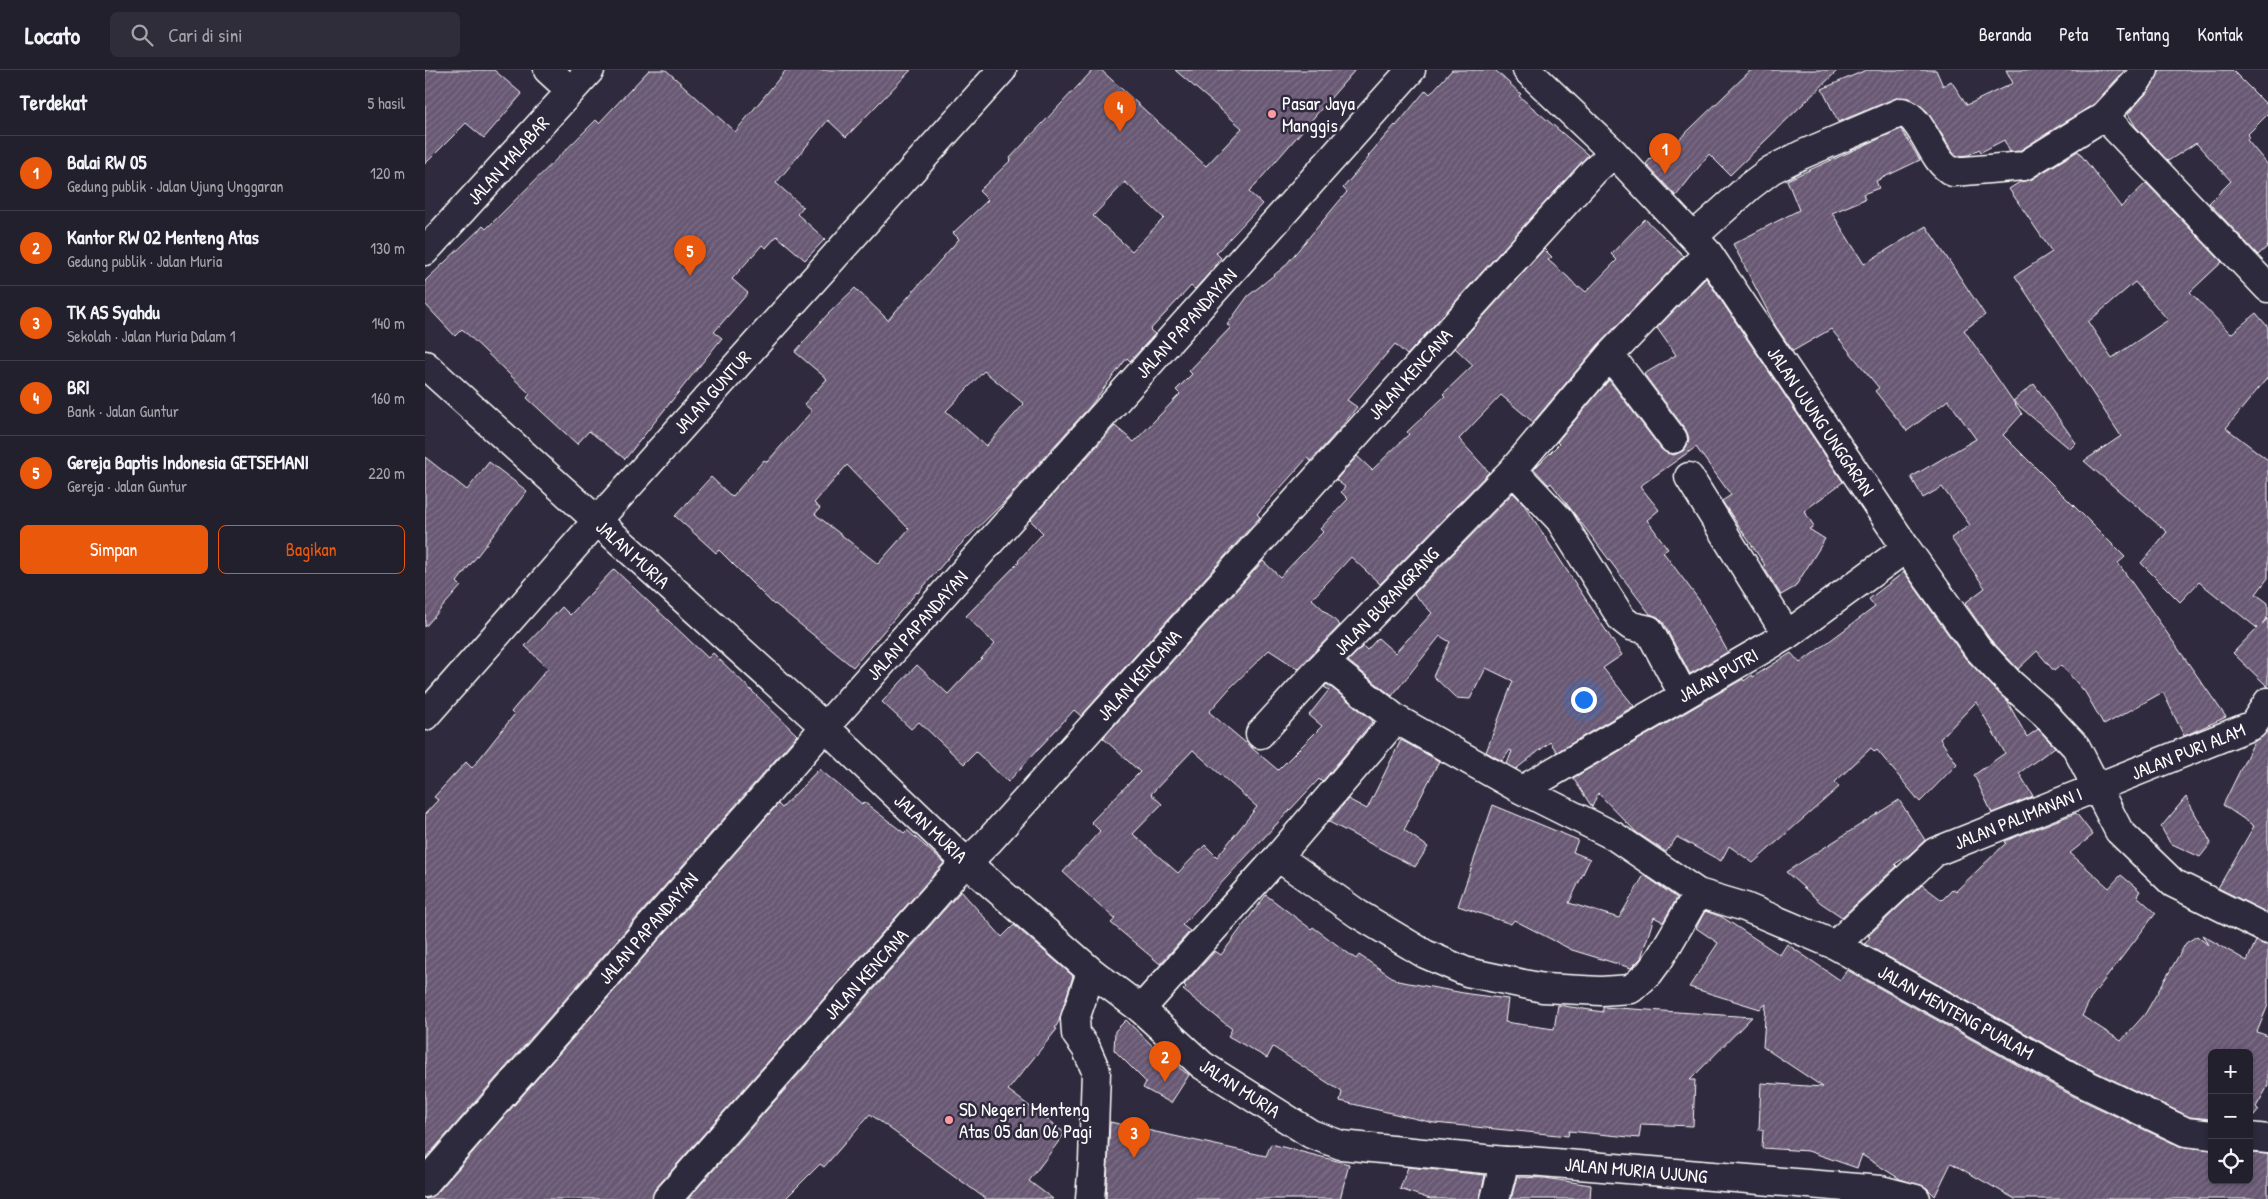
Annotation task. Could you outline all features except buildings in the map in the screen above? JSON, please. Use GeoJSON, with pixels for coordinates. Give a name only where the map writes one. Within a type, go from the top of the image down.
{"type":"FeatureCollection","features":[{"type":"Feature","properties":{"kind":"street"},"geometry":{"type":"LineString","coordinates":[[548,70],[571,91]]}},
{"type":"Feature","properties":{"kind":"street","name":"JALAN MALABAR"},"geometry":{"type":"LineString","coordinates":[[425,251],[590,70]]}},
{"type":"Feature","properties":{"kind":"street","name":"JALAN GUNTUR"},"geometry":{"type":"LineString","coordinates":[[425,716],[1001,70]]}},
{"type":"Feature","properties":{"kind":"street","name":"JALAN PAPANDAYAN"},"geometry":{"type":"LineString","coordinates":[[425,1183],[825,727],[1411,70]]}},
{"type":"Feature","properties":{"kind":"street","name":"JALAN UJUNG UNGGARAN"},"geometry":{"type":"LineString","coordinates":[[1527,70],[1614,153],[1701,245],[1906,548],[1978,649],[2076,747],[2097,786]]}},
{"type":"Feature","properties":{"kind":"street"},"geometry":{"type":"LineString","coordinates":[[2143,70],[2137,81],[2105,116],[2268,288]]}},
{"type":"Feature","properties":{"kind":"street","name":"JALAN BURANGRANG"},"geometry":{"type":"LineString","coordinates":[[1396,720],[1325,663],[1513,470],[1750,186],[1771,170],[1898,113],[1907,113],[1912,118],[1941,162],[1953,172],[2024,166],[2105,116]]}},
{"type":"Feature","properties":{"kind":"street","name":"JALAN KENCANA"},"geometry":{"type":"LineString","coordinates":[[667,1199],[947,882],[967,863],[1587,179],[1614,153]]}},
{"type":"Feature","properties":{"kind":"street"},"geometry":{"type":"LineString","coordinates":[[1610,355],[1673,439]]}},
{"type":"Feature","properties":{"kind":"street","name":"JALAN MURIA"},"geometry":{"type":"LineString","coordinates":[[425,365],[596,522],[825,727],[967,863],[1093,973],[1141,1009],[1202,1065],[1311,1134],[1341,1145],[1505,1161]]}},
{"type":"Feature","properties":{"kind":"street"},"geometry":{"type":"LineString","coordinates":[[1513,470],[1559,520],[1622,619],[1631,626],[1649,630],[1683,694]]}},
{"type":"Feature","properties":{"kind":"street"},"geometry":{"type":"LineString","coordinates":[[1689,477],[1787,635]]}},
{"type":"Feature","properties":{"kind":"street","name":"JALAN PUTRI"},"geometry":{"type":"LineString","coordinates":[[1522,790],[1683,694],[1787,635],[1906,548]]}},
{"type":"Feature","properties":{"kind":"street"},"geometry":{"type":"LineString","coordinates":[[1260,734],[1325,663]]}},
{"type":"Feature","properties":{"kind":"street","name":"JALAN PURI ALAM"},"geometry":{"type":"LineString","coordinates":[[2097,786],[2260,729],[2268,702]]}},
{"type":"Feature","properties":{"kind":"street"},"geometry":{"type":"LineString","coordinates":[[1141,1009],[1396,720],[1522,790],[1614,836],[1698,893],[1660,958],[1649,973],[1631,989],[1601,991],[1543,988],[1467,972],[1425,954],[1358,914],[1277,857]]}},
{"type":"Feature","properties":{"kind":"street","name":"JALAN PALIMANAN I"},"geometry":{"type":"LineString","coordinates":[[1835,945],[1935,852],[2097,786],[2119,831],[2173,883],[2268,930]]}},
{"type":"Feature","properties":{"kind":"street","name":"JALAN MENTENG PUALAM"},"geometry":{"type":"LineString","coordinates":[[1698,893],[1745,907],[1835,945],[2079,1081],[2186,1132],[2208,1135]]}},
{"type":"Feature","properties":{"kind":"street"},"geometry":{"type":"LineString","coordinates":[[1090,1199],[1096,1071],[1086,1048],[1076,1034],[1075,1019],[1089,978],[1093,973]]}},
{"type":"Feature","properties":{"kind":"street"},"geometry":{"type":"LineString","coordinates":[[2253,1137],[2268,1139]]}},
{"type":"Feature","properties":{"kind":"street"},"geometry":{"type":"LineString","coordinates":[[1495,1199],[1505,1161]]}},
{"type":"Feature","properties":{"kind":"street","name":"JALAN MURIA UJUNG"},"geometry":{"type":"LineString","coordinates":[[1505,1161],[1530,1161],[1917,1199]]}},
{"type":"Feature","properties":{"kind":"place","name":"Pasar Jaya Manggis"},"geometry":{"type":"Point","coordinates":[1272,114]}},
{"type":"Feature","properties":{"kind":"place","name":"BRI"},"geometry":{"type":"Point","coordinates":[1120,132]}},
{"type":"Feature","properties":{"kind":"place","name":"Balai RW 05"},"geometry":{"type":"Point","coordinates":[1665,174]}},
{"type":"Feature","properties":{"kind":"place","name":"Gereja Baptis Indonesia GETSEMANI"},"geometry":{"type":"Point","coordinates":[690,276]}},
{"type":"Feature","properties":{"kind":"place","name":"Kantor RW 02 Menteng Atas"},"geometry":{"type":"Point","coordinates":[1165,1082]}},
{"type":"Feature","properties":{"kind":"place","name":"SD Negeri Menteng Atas 05 dan 06 Pagi"},"geometry":{"type":"Point","coordinates":[949,1120]}},
{"type":"Feature","properties":{"kind":"place","name":"TK AS Syahdu"},"geometry":{"type":"Point","coordinates":[1134,1158]}}]}
